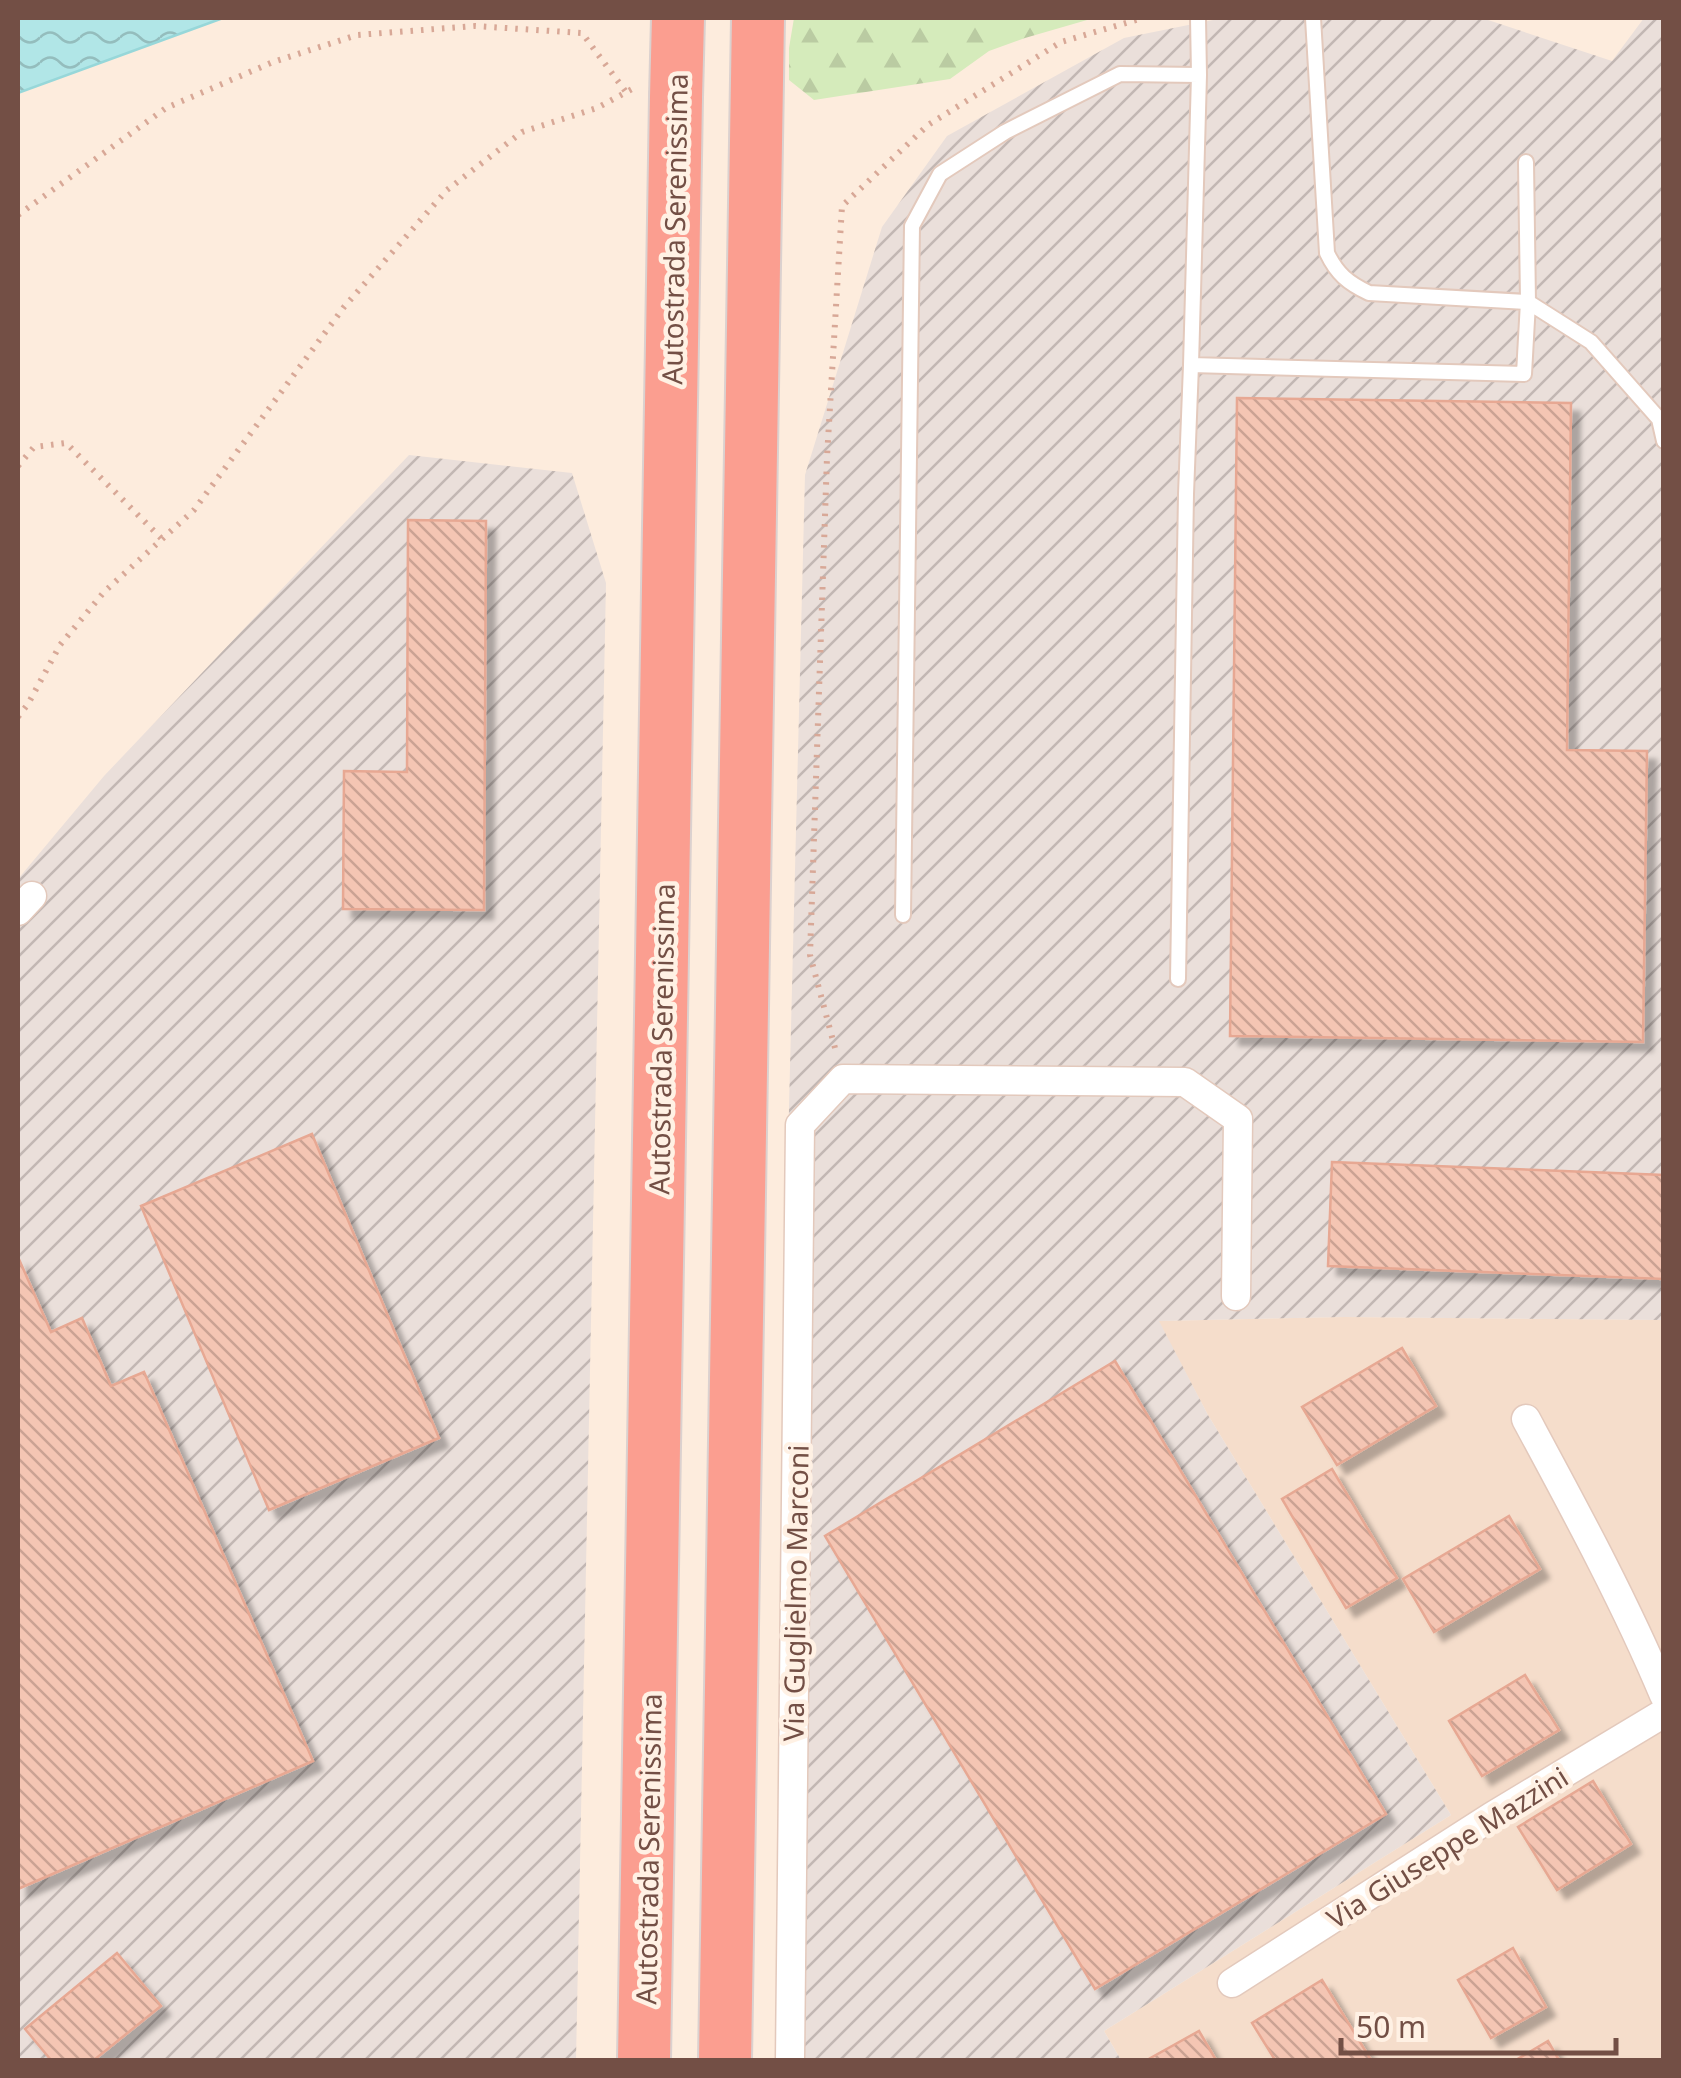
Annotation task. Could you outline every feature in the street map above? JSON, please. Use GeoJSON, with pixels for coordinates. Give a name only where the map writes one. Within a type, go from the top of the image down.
{"type":"FeatureCollection","features":[{"type":"Feature","properties":{"kind":"highway","name":"Autostrada Serenissima"},"geometry":{"type":"LineString","coordinates":[[644,2060],[647,91],[678,18]]}},
{"type":"Feature","properties":{"kind":"highway"},"geometry":{"type":"LineString","coordinates":[[725,2060],[757,32]]}},
{"type":"Feature","properties":{"kind":"street","name":"Via Guglielmo Marconi"},"geometry":{"type":"LineString","coordinates":[[790,2060],[791,1127],[843,1078]]}},
{"type":"Feature","properties":{"kind":"street"},"geometry":{"type":"LineString","coordinates":[[843,1078],[1184,1082],[1238,1119],[1236,1296]]}},
{"type":"Feature","properties":{"kind":"street"},"geometry":{"type":"LineString","coordinates":[[1526,1419],[1594,1544],[1664,1695]]}},
{"type":"Feature","properties":{"kind":"street","name":"Via Giuseppe Mazzini"},"geometry":{"type":"LineString","coordinates":[[1232,1984],[1491,1817],[1664,1713]]}},
{"type":"Feature","properties":{"kind":"lane"},"geometry":{"type":"LineString","coordinates":[[1178,978],[1198,18]]}},
{"type":"Feature","properties":{"kind":"lane"},"geometry":{"type":"LineString","coordinates":[[1313,18],[1327,253],[1336,271],[1350,284],[1369,293],[1528,302],[1591,342],[1659,419],[1664,441]]}},
{"type":"Feature","properties":{"kind":"lane"},"geometry":{"type":"LineString","coordinates":[[904,915],[912,226],[940,174],[1005,132],[1120,74],[1199,75]]}},
{"type":"Feature","properties":{"kind":"lane"},"geometry":{"type":"LineString","coordinates":[[1190,365],[1524,374],[1528,302],[1526,162]]}},
{"type":"Feature","properties":{"kind":"path"},"geometry":{"type":"LineString","coordinates":[[843,1078],[810,955],[827,457],[842,206],[928,125],[1061,42],[1143,18]]}},
{"type":"Feature","properties":{"kind":"path"},"geometry":{"type":"LineString","coordinates":[[18,215],[166,108],[272,62],[358,34],[476,26],[582,33],[647,91],[522,132],[447,190],[344,306],[194,510],[104,592],[60,645],[18,717]]}},
{"type":"Feature","properties":{"kind":"path"},"geometry":{"type":"LineString","coordinates":[[18,466],[34,447],[66,443],[162,539]]}},
{"type":"Feature","properties":{"kind":"shaded area"},"geometry":{"type":"Polygon","coordinates":[[[1223,18],[1482,18],[1612,61],[1644,18],[1663,18],[1663,1320],[1345,1317],[1159,1321],[1208,1415],[1451,1815],[1104,2031],[1121,2060],[776,2060],[789,1107],[805,475],[882,227],[947,136],[1124,38],[1223,18]]]}},
{"type":"Feature","properties":{"kind":"shaded area"},"geometry":{"type":"Polygon","coordinates":[[[409,455],[572,473],[606,583],[576,2060],[18,2060],[18,879],[104,776],[409,455]]]}},
{"type":"Feature","properties":{"kind":"shaded area"},"geometry":{"type":"Polygon","coordinates":[[[1345,1317],[1663,1320],[1663,2060],[1121,2060],[1104,2031],[1451,1815],[1208,1415],[1158,1321],[1345,1317]]]}},
{"type":"Feature","properties":{"kind":"green space"},"geometry":{"type":"Polygon","coordinates":[[[794,18],[1094,18],[989,51],[950,79],[814,100],[789,80],[794,18]]]}},
{"type":"Feature","properties":{"kind":"water"},"geometry":{"type":"Polygon","coordinates":[[[18,18],[223,18],[18,93],[18,18]]]}},
{"type":"Feature","properties":{"kind":"building"},"geometry":{"type":"Polygon","coordinates":[[[1237,398],[1571,403],[1567,750],[1647,751],[1643,1042],[1230,1036],[1237,398]]]}},
{"type":"Feature","properties":{"kind":"building"},"geometry":{"type":"Polygon","coordinates":[[[408,520],[486,521],[484,910],[343,909],[344,771],[407,772],[408,520]]]}},
{"type":"Feature","properties":{"kind":"building"},"geometry":{"type":"Polygon","coordinates":[[[312,1134],[439,1438],[269,1510],[141,1206],[312,1134]]]}},
{"type":"Feature","properties":{"kind":"building"},"geometry":{"type":"Polygon","coordinates":[[[1332,1162],[1664,1175],[1664,1279],[1328,1266],[1332,1162]]]}},
{"type":"Feature","properties":{"kind":"building"},"geometry":{"type":"Polygon","coordinates":[[[18,1257],[51,1332],[82,1318],[111,1386],[144,1372],[313,1761],[18,1889],[18,1257]]]}},
{"type":"Feature","properties":{"kind":"building"},"geometry":{"type":"Polygon","coordinates":[[[1402,1348],[1436,1406],[1337,1465],[1302,1407],[1402,1348]]]}},
{"type":"Feature","properties":{"kind":"building"},"geometry":{"type":"Polygon","coordinates":[[[1115,1361],[1386,1814],[1095,1989],[825,1536],[1115,1361]]]}},
{"type":"Feature","properties":{"kind":"building"},"geometry":{"type":"Polygon","coordinates":[[[1332,1469],[1397,1578],[1346,1608],[1282,1499],[1332,1469]]]}},
{"type":"Feature","properties":{"kind":"building"},"geometry":{"type":"Polygon","coordinates":[[[1509,1516],[1540,1569],[1434,1632],[1403,1579],[1509,1516]]]}},
{"type":"Feature","properties":{"kind":"building"},"geometry":{"type":"Polygon","coordinates":[[[1525,1675],[1559,1730],[1482,1776],[1449,1721],[1525,1675]]]}},
{"type":"Feature","properties":{"kind":"building"},"geometry":{"type":"Polygon","coordinates":[[[1593,1781],[1631,1844],[1557,1890],[1518,1827],[1593,1781]]]}},
{"type":"Feature","properties":{"kind":"building"},"geometry":{"type":"Polygon","coordinates":[[[1513,1948],[1546,2007],[1491,2038],[1458,1980],[1513,1948]]]}},
{"type":"Feature","properties":{"kind":"building"},"geometry":{"type":"Polygon","coordinates":[[[117,1953],[161,2006],[94,2060],[51,2060],[25,2029],[117,1953]]]}},
{"type":"Feature","properties":{"kind":"building"},"geometry":{"type":"Polygon","coordinates":[[[1322,1980],[1371,2060],[1275,2060],[1252,2023],[1322,1980]]]}},
{"type":"Feature","properties":{"kind":"building"},"geometry":{"type":"Polygon","coordinates":[[[1199,2031],[1216,2060],[1147,2060],[1199,2031]]]}},
{"type":"Feature","properties":{"kind":"building"},"geometry":{"type":"Polygon","coordinates":[[[1548,2041],[1559,2060],[1516,2060],[1548,2041]]]}}]}
